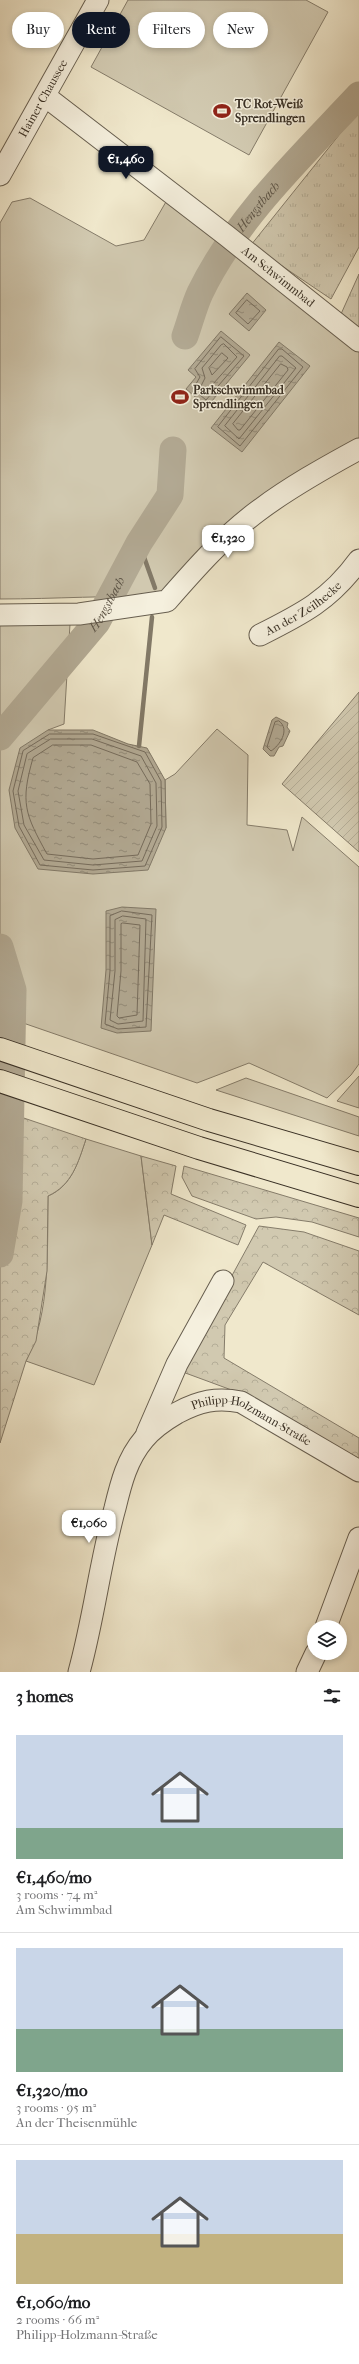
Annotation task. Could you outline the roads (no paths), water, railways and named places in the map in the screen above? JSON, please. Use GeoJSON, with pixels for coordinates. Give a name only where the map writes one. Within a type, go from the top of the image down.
{"type":"FeatureCollection","features":[{"type":"Feature","properties":{"kind":"highway"},"geometry":{"type":"LineString","coordinates":[[0,1049],[209,1120],[359,1164]]}},
{"type":"Feature","properties":{"kind":"highway"},"geometry":{"type":"LineString","coordinates":[[0,1081],[200,1148],[359,1196]]}},
{"type":"Feature","properties":{"kind":"street","name":"Hainer Chaussee"},"geometry":{"type":"LineString","coordinates":[[0,175],[98,0]]}},
{"type":"Feature","properties":{"kind":"street","name":"Am Schwimmbad"},"geometry":{"type":"LineString","coordinates":[[45,96],[235,242],[359,341]]}},
{"type":"Feature","properties":{"kind":"street"},"geometry":{"type":"LineString","coordinates":[[0,615],[79,614],[167,601],[201,562],[257,512],[294,486],[359,449]]}},
{"type":"Feature","properties":{"kind":"street","name":"An der Zeilhecke"},"geometry":{"type":"LineString","coordinates":[[260,635],[305,613],[343,579],[359,560]]}},
{"type":"Feature","properties":{"kind":"street","name":"Philipp-Holzmann-Straße"},"geometry":{"type":"LineString","coordinates":[[79,1672],[94,1609],[107,1537],[128,1463],[145,1437],[177,1364],[223,1281]]}},
{"type":"Feature","properties":{"kind":"street","name":"Philipp-Holzmann-Straße"},"geometry":{"type":"LineString","coordinates":[[145,1437],[160,1424],[191,1406],[212,1400],[231,1400],[252,1408],[359,1471]]}},
{"type":"Feature","properties":{"kind":"street"},"geometry":{"type":"LineString","coordinates":[[329,1620],[359,1538]]}},
{"type":"Feature","properties":{"kind":"street"},"geometry":{"type":"LineString","coordinates":[[307,1672],[313,1660]]}},
{"type":"Feature","properties":{"kind":"water"},"geometry":{"type":"Polygon","coordinates":[[[247,293],[266,310],[249,331],[229,314],[247,293]]]}},
{"type":"Feature","properties":{"kind":"water"},"geometry":{"type":"Polygon","coordinates":[[[221,331],[250,355],[207,407],[186,389],[196,377],[188,370],[221,331]]]}},
{"type":"Feature","properties":{"kind":"water"},"geometry":{"type":"Polygon","coordinates":[[[279,342],[310,366],[242,452],[211,428],[279,342]]]}},
{"type":"Feature","properties":{"kind":"water"},"geometry":{"type":"Polygon","coordinates":[[[276,717],[288,723],[287,727],[290,731],[283,746],[279,747],[274,756],[270,756],[263,749],[272,720],[276,717]]]}},
{"type":"Feature","properties":{"kind":"water"},"geometry":{"type":"Polygon","coordinates":[[[48,730],[93,730],[128,744],[147,748],[165,780],[166,828],[148,870],[93,874],[38,869],[15,828],[9,790],[20,748],[48,730]]]}},
{"type":"Feature","properties":{"kind":"water"},"geometry":{"type":"Polygon","coordinates":[[[122,907],[156,909],[151,1031],[117,1033],[101,1028],[106,970],[106,911],[122,907]]]}},
{"type":"Feature","properties":{"kind":"waterway","name":"Hengstbach"},"geometry":{"type":"LineString","coordinates":[[185,336],[200,293],[215,265],[232,239],[272,188],[359,95]]}},
{"type":"Feature","properties":{"kind":"waterway","name":"Hengstbach"},"geometry":{"type":"LineString","coordinates":[[0,737],[97,622],[139,543],[170,495],[173,450]]}},
{"type":"Feature","properties":{"kind":"waterway"},"geometry":{"type":"LineString","coordinates":[[139,543],[155,588]]}},
{"type":"Feature","properties":{"kind":"waterway"},"geometry":{"type":"LineString","coordinates":[[139,746],[152,617]]}},
{"type":"Feature","properties":{"kind":"waterway","name":"Hengstbach"},"geometry":{"type":"LineString","coordinates":[[0,947],[13,990],[9,1201],[0,1254]]}},
{"type":"Feature","properties":{"kind":"place","name":"TC Rot-Weiß Sprendlingen"},"geometry":{"type":"Point","coordinates":[222,111]}},
{"type":"Feature","properties":{"kind":"place","name":"Parkschwimmbad Sprendlingen"},"geometry":{"type":"Point","coordinates":[180,397]}}]}
